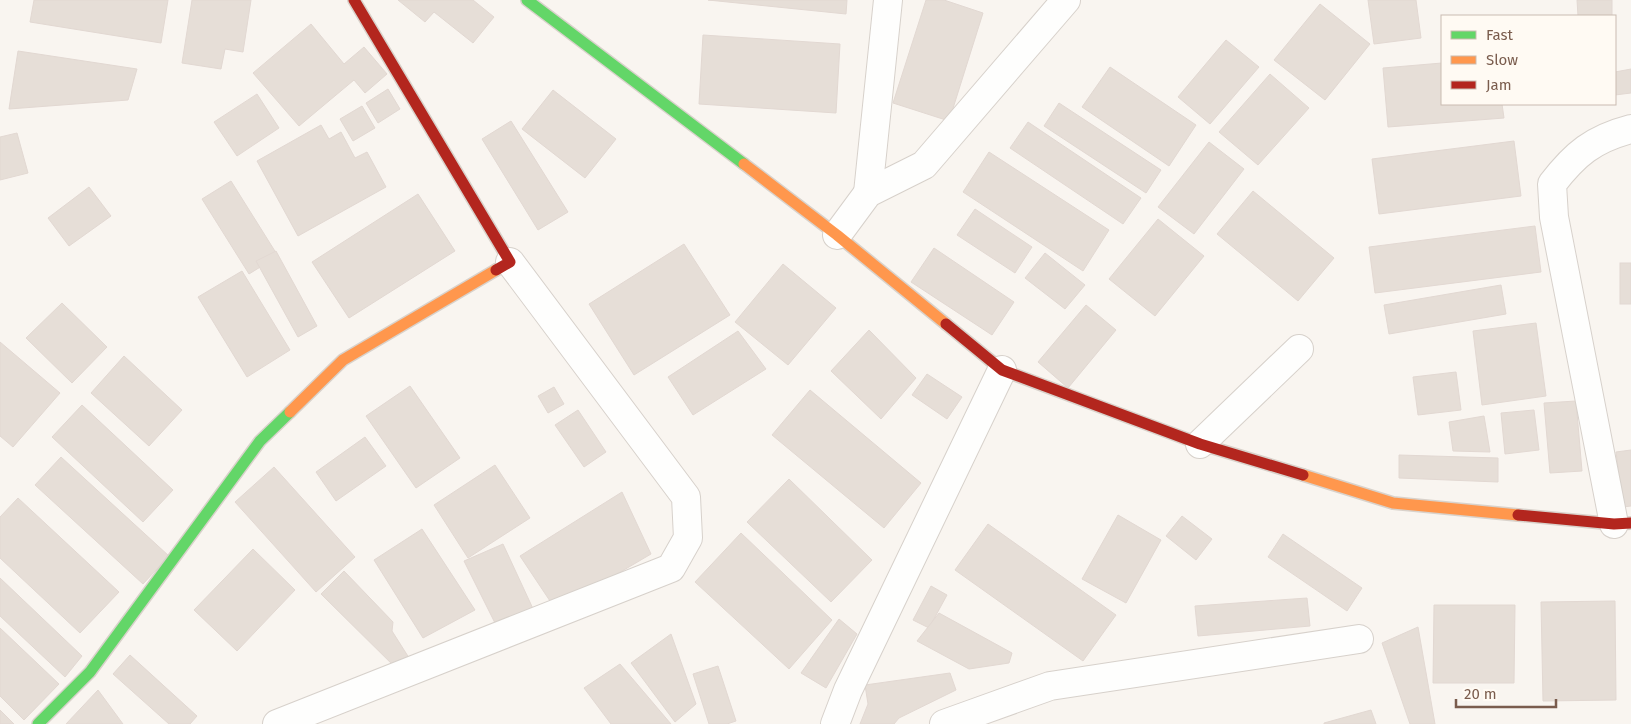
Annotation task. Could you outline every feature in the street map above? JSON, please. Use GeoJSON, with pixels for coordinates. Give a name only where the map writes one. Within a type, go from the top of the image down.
{"type":"FeatureCollection","features":[{"type":"Feature","properties":{"kind":"street"},"geometry":{"type":"LineString","coordinates":[[277,724],[671,568],[688,538],[686,497],[510,262],[354,0]]}},
{"type":"Feature","properties":{"kind":"street"},"geometry":{"type":"LineString","coordinates":[[527,0],[837,235],[1002,370],[1200,444],[1393,503],[1622,524],[1554,217],[1552,184],[1569,162],[1588,146],[1612,134],[1631,129]]}},
{"type":"Feature","properties":{"kind":"street"},"geometry":{"type":"LineString","coordinates":[[868,192],[888,0]]}},
{"type":"Feature","properties":{"kind":"street"},"geometry":{"type":"LineString","coordinates":[[837,235],[868,192],[924,165],[1066,0]]}},
{"type":"Feature","properties":{"kind":"street"},"geometry":{"type":"LineString","coordinates":[[38,724],[90,672],[260,441],[343,360],[510,262]]}},
{"type":"Feature","properties":{"kind":"street"},"geometry":{"type":"LineString","coordinates":[[1200,444],[1299,350]]}},
{"type":"Feature","properties":{"kind":"street"},"geometry":{"type":"LineString","coordinates":[[834,724],[848,690],[1002,370]]}},
{"type":"Feature","properties":{"kind":"street"},"geometry":{"type":"LineString","coordinates":[[944,724],[1050,686],[1359,639]]}},
{"type":"Feature","properties":{"kind":"building"},"geometry":{"type":"Polygon","coordinates":[[[34,0],[168,0],[161,43],[30,22],[34,0]]]}},
{"type":"Feature","properties":{"kind":"building"},"geometry":{"type":"Polygon","coordinates":[[[192,0],[251,0],[243,52],[225,49],[221,69],[182,63],[192,0]]]}},
{"type":"Feature","properties":{"kind":"building"},"geometry":{"type":"Polygon","coordinates":[[[398,0],[473,0],[494,17],[473,43],[434,12],[425,22],[398,0]]]}},
{"type":"Feature","properties":{"kind":"building"},"geometry":{"type":"Polygon","coordinates":[[[708,0],[847,0],[846,14],[708,0]]]}},
{"type":"Feature","properties":{"kind":"building"},"geometry":{"type":"Polygon","coordinates":[[[926,0],[944,0],[983,13],[949,121],[893,103],[926,0]]]}},
{"type":"Feature","properties":{"kind":"building"},"geometry":{"type":"Polygon","coordinates":[[[1368,0],[1416,0],[1421,38],[1374,44],[1368,0]]]}},
{"type":"Feature","properties":{"kind":"building"},"geometry":{"type":"Polygon","coordinates":[[[1577,0],[1612,0],[1612,15],[1578,15],[1577,0]]]}},
{"type":"Feature","properties":{"kind":"building"},"geometry":{"type":"Polygon","coordinates":[[[1320,4],[1370,44],[1325,100],[1274,60],[1320,4]]]}},
{"type":"Feature","properties":{"kind":"building"},"geometry":{"type":"Polygon","coordinates":[[[311,24],[344,64],[364,47],[387,74],[365,93],[354,80],[299,126],[253,73],[311,24]]]}},
{"type":"Feature","properties":{"kind":"building"},"geometry":{"type":"Polygon","coordinates":[[[703,35],[840,44],[836,113],[699,104],[703,35]]]}},
{"type":"Feature","properties":{"kind":"building"},"geometry":{"type":"Polygon","coordinates":[[[1226,40],[1259,67],[1210,124],[1178,97],[1226,40]]]}},
{"type":"Feature","properties":{"kind":"building"},"geometry":{"type":"Polygon","coordinates":[[[18,51],[137,69],[128,100],[9,109],[18,51]]]}},
{"type":"Feature","properties":{"kind":"building"},"geometry":{"type":"Polygon","coordinates":[[[1441,63],[1441,105],[1502,105],[1504,118],[1388,127],[1383,68],[1441,63]]]}},
{"type":"Feature","properties":{"kind":"building"},"geometry":{"type":"Polygon","coordinates":[[[1110,67],[1196,125],[1169,166],[1082,107],[1110,67]]]}},
{"type":"Feature","properties":{"kind":"building"},"geometry":{"type":"Polygon","coordinates":[[[1631,69],[1631,93],[1616,95],[1616,72],[1631,69]]]}},
{"type":"Feature","properties":{"kind":"building"},"geometry":{"type":"Polygon","coordinates":[[[1270,74],[1309,108],[1258,165],[1219,132],[1270,74]]]}},
{"type":"Feature","properties":{"kind":"building"},"geometry":{"type":"Polygon","coordinates":[[[388,89],[400,109],[378,123],[366,103],[388,89]]]}},
{"type":"Feature","properties":{"kind":"building"},"geometry":{"type":"Polygon","coordinates":[[[553,90],[616,139],[585,178],[522,129],[553,90]]]}},
{"type":"Feature","properties":{"kind":"building"},"geometry":{"type":"Polygon","coordinates":[[[257,94],[279,128],[237,156],[214,122],[257,94]]]}},
{"type":"Feature","properties":{"kind":"building"},"geometry":{"type":"Polygon","coordinates":[[[1059,103],[1161,170],[1146,193],[1044,126],[1059,103]]]}},
{"type":"Feature","properties":{"kind":"building"},"geometry":{"type":"Polygon","coordinates":[[[362,106],[375,128],[353,141],[340,119],[362,106]]]}},
{"type":"Feature","properties":{"kind":"building"},"geometry":{"type":"Polygon","coordinates":[[[511,121],[568,212],[538,230],[482,139],[511,121]]]}},
{"type":"Feature","properties":{"kind":"building"},"geometry":{"type":"Polygon","coordinates":[[[1028,122],[1141,198],[1123,224],[1010,148],[1028,122]]]}},
{"type":"Feature","properties":{"kind":"building"},"geometry":{"type":"Polygon","coordinates":[[[321,125],[329,139],[341,132],[355,158],[367,152],[386,187],[298,236],[257,161],[321,125]]]}},
{"type":"Feature","properties":{"kind":"building"},"geometry":{"type":"Polygon","coordinates":[[[17,133],[28,173],[0,180],[0,137],[17,133]]]}},
{"type":"Feature","properties":{"kind":"building"},"geometry":{"type":"Polygon","coordinates":[[[1514,141],[1521,196],[1379,214],[1372,159],[1514,141]]]}},
{"type":"Feature","properties":{"kind":"building"},"geometry":{"type":"Polygon","coordinates":[[[1209,142],[1244,169],[1194,234],[1158,207],[1209,142]]]}},
{"type":"Feature","properties":{"kind":"building"},"geometry":{"type":"Polygon","coordinates":[[[989,152],[1109,230],[1083,271],[963,192],[989,152]]]}},
{"type":"Feature","properties":{"kind":"building"},"geometry":{"type":"Polygon","coordinates":[[[231,181],[278,256],[249,274],[202,199],[231,181]]]}},
{"type":"Feature","properties":{"kind":"building"},"geometry":{"type":"Polygon","coordinates":[[[89,187],[111,216],[69,246],[48,218],[89,187]]]}},
{"type":"Feature","properties":{"kind":"building"},"geometry":{"type":"Polygon","coordinates":[[[1253,191],[1334,258],[1298,301],[1217,234],[1253,191]]]}},
{"type":"Feature","properties":{"kind":"building"},"geometry":{"type":"Polygon","coordinates":[[[418,194],[455,251],[349,318],[312,262],[418,194]]]}},
{"type":"Feature","properties":{"kind":"building"},"geometry":{"type":"Polygon","coordinates":[[[975,209],[1032,247],[1015,273],[957,235],[975,209]]]}},
{"type":"Feature","properties":{"kind":"building"},"geometry":{"type":"Polygon","coordinates":[[[1158,219],[1204,256],[1155,316],[1109,279],[1158,219]]]}},
{"type":"Feature","properties":{"kind":"building"},"geometry":{"type":"Polygon","coordinates":[[[1535,226],[1541,272],[1375,293],[1369,247],[1535,226]]]}},
{"type":"Feature","properties":{"kind":"building"},"geometry":{"type":"Polygon","coordinates":[[[684,244],[730,315],[634,375],[589,304],[684,244]]]}},
{"type":"Feature","properties":{"kind":"building"},"geometry":{"type":"Polygon","coordinates":[[[934,248],[1014,302],[992,335],[911,282],[934,248]]]}},
{"type":"Feature","properties":{"kind":"building"},"geometry":{"type":"Polygon","coordinates":[[[276,251],[317,326],[298,337],[256,261],[276,251]]]}},
{"type":"Feature","properties":{"kind":"building"},"geometry":{"type":"Polygon","coordinates":[[[1045,253],[1085,285],[1065,309],[1025,278],[1045,253]]]}},
{"type":"Feature","properties":{"kind":"building"},"geometry":{"type":"Polygon","coordinates":[[[1620,263],[1631,263],[1631,304],[1620,304],[1620,263]]]}},
{"type":"Feature","properties":{"kind":"building"},"geometry":{"type":"Polygon","coordinates":[[[783,264],[836,308],[788,365],[735,322],[783,264]]]}},
{"type":"Feature","properties":{"kind":"building"},"geometry":{"type":"Polygon","coordinates":[[[242,271],[290,350],[247,377],[198,297],[242,271]]]}},
{"type":"Feature","properties":{"kind":"building"},"geometry":{"type":"Polygon","coordinates":[[[1501,285],[1506,314],[1389,334],[1384,305],[1501,285]]]}},
{"type":"Feature","properties":{"kind":"building"},"geometry":{"type":"Polygon","coordinates":[[[62,303],[107,347],[72,383],[26,338],[62,303]]]}},
{"type":"Feature","properties":{"kind":"building"},"geometry":{"type":"Polygon","coordinates":[[[1086,305],[1116,330],[1068,388],[1038,362],[1086,305]]]}},
{"type":"Feature","properties":{"kind":"building"},"geometry":{"type":"Polygon","coordinates":[[[1536,323],[1546,396],[1482,405],[1473,331],[1536,323]]]}},
{"type":"Feature","properties":{"kind":"building"},"geometry":{"type":"Polygon","coordinates":[[[869,330],[916,378],[881,419],[831,371],[869,330]]]}},
{"type":"Feature","properties":{"kind":"building"},"geometry":{"type":"Polygon","coordinates":[[[738,331],[766,369],[693,415],[668,377],[738,331]]]}},
{"type":"Feature","properties":{"kind":"building"},"geometry":{"type":"Polygon","coordinates":[[[0,342],[60,393],[13,447],[0,436],[0,342]]]}},
{"type":"Feature","properties":{"kind":"building"},"geometry":{"type":"Polygon","coordinates":[[[124,356],[182,410],[149,446],[91,393],[124,356]]]}},
{"type":"Feature","properties":{"kind":"building"},"geometry":{"type":"Polygon","coordinates":[[[1456,372],[1461,410],[1418,415],[1413,377],[1456,372]]]}},
{"type":"Feature","properties":{"kind":"building"},"geometry":{"type":"Polygon","coordinates":[[[927,374],[962,397],[947,419],[912,395],[927,374]]]}},
{"type":"Feature","properties":{"kind":"building"},"geometry":{"type":"Polygon","coordinates":[[[410,386],[460,458],[416,488],[366,416],[410,386]]]}},
{"type":"Feature","properties":{"kind":"building"},"geometry":{"type":"Polygon","coordinates":[[[554,387],[564,404],[548,413],[538,396],[554,387]]]}},
{"type":"Feature","properties":{"kind":"building"},"geometry":{"type":"Polygon","coordinates":[[[810,390],[921,483],[884,528],[772,435],[810,390]]]}},
{"type":"Feature","properties":{"kind":"building"},"geometry":{"type":"Polygon","coordinates":[[[1576,401],[1582,471],[1550,473],[1544,403],[1576,401]]]}},
{"type":"Feature","properties":{"kind":"building"},"geometry":{"type":"Polygon","coordinates":[[[82,405],[173,490],[143,522],[52,437],[82,405]]]}},
{"type":"Feature","properties":{"kind":"building"},"geometry":{"type":"Polygon","coordinates":[[[578,410],[606,452],[584,467],[555,425],[578,410]]]}},
{"type":"Feature","properties":{"kind":"building"},"geometry":{"type":"Polygon","coordinates":[[[1534,410],[1539,450],[1505,454],[1501,413],[1534,410]]]}},
{"type":"Feature","properties":{"kind":"building"},"geometry":{"type":"Polygon","coordinates":[[[1484,416],[1490,452],[1453,451],[1449,422],[1484,416]]]}},
{"type":"Feature","properties":{"kind":"building"},"geometry":{"type":"Polygon","coordinates":[[[365,437],[386,466],[336,501],[316,472],[365,437]]]}},
{"type":"Feature","properties":{"kind":"building"},"geometry":{"type":"Polygon","coordinates":[[[1631,450],[1631,506],[1623,507],[1616,452],[1631,450]]]}},
{"type":"Feature","properties":{"kind":"building"},"geometry":{"type":"Polygon","coordinates":[[[1399,455],[1498,458],[1498,482],[1399,478],[1399,455]]]}},
{"type":"Feature","properties":{"kind":"building"},"geometry":{"type":"Polygon","coordinates":[[[61,457],[169,556],[143,584],[35,485],[61,457]]]}},
{"type":"Feature","properties":{"kind":"building"},"geometry":{"type":"Polygon","coordinates":[[[495,465],[530,518],[468,558],[434,505],[495,465]]]}},
{"type":"Feature","properties":{"kind":"building"},"geometry":{"type":"Polygon","coordinates":[[[274,467],[355,557],[316,592],[235,502],[274,467]]]}},
{"type":"Feature","properties":{"kind":"building"},"geometry":{"type":"Polygon","coordinates":[[[789,479],[872,560],[831,602],[747,522],[789,479]]]}},
{"type":"Feature","properties":{"kind":"building"},"geometry":{"type":"Polygon","coordinates":[[[622,492],[651,554],[556,610],[520,556],[622,492]]]}},
{"type":"Feature","properties":{"kind":"building"},"geometry":{"type":"Polygon","coordinates":[[[18,498],[119,592],[80,633],[0,558],[0,517],[18,498]]]}},
{"type":"Feature","properties":{"kind":"building"},"geometry":{"type":"Polygon","coordinates":[[[1118,515],[1161,540],[1126,603],[1082,579],[1118,515]]]}},
{"type":"Feature","properties":{"kind":"building"},"geometry":{"type":"Polygon","coordinates":[[[1182,516],[1212,539],[1196,560],[1166,536],[1182,516]]]}},
{"type":"Feature","properties":{"kind":"building"},"geometry":{"type":"Polygon","coordinates":[[[988,524],[1116,615],[1083,661],[955,570],[988,524]]]}},
{"type":"Feature","properties":{"kind":"building"},"geometry":{"type":"Polygon","coordinates":[[[422,529],[475,610],[423,638],[374,560],[422,529]]]}},
{"type":"Feature","properties":{"kind":"building"},"geometry":{"type":"Polygon","coordinates":[[[741,533],[832,620],[789,669],[695,582],[741,533]]]}},
{"type":"Feature","properties":{"kind":"building"},"geometry":{"type":"Polygon","coordinates":[[[1283,534],[1362,588],[1347,611],[1268,557],[1283,534]]]}},
{"type":"Feature","properties":{"kind":"building"},"geometry":{"type":"Polygon","coordinates":[[[503,544],[535,613],[498,629],[464,561],[503,544]]]}},
{"type":"Feature","properties":{"kind":"building"},"geometry":{"type":"Polygon","coordinates":[[[253,549],[295,590],[237,651],[194,610],[253,549]]]}},
{"type":"Feature","properties":{"kind":"building"},"geometry":{"type":"Polygon","coordinates":[[[344,571],[393,622],[392,631],[411,661],[400,672],[321,594],[344,571]]]}},
{"type":"Feature","properties":{"kind":"building"},"geometry":{"type":"Polygon","coordinates":[[[0,578],[82,656],[65,677],[0,616],[0,578]]]}},
{"type":"Feature","properties":{"kind":"building"},"geometry":{"type":"Polygon","coordinates":[[[931,586],[947,595],[929,628],[913,620],[931,586]]]}},
{"type":"Feature","properties":{"kind":"building"},"geometry":{"type":"Polygon","coordinates":[[[1307,598],[1310,626],[1198,636],[1195,606],[1307,598]]]}},
{"type":"Feature","properties":{"kind":"building"},"geometry":{"type":"Polygon","coordinates":[[[1615,601],[1616,700],[1543,701],[1541,602],[1615,601]]]}},
{"type":"Feature","properties":{"kind":"building"},"geometry":{"type":"Polygon","coordinates":[[[1434,605],[1515,605],[1514,683],[1433,683],[1434,605]]]}},
{"type":"Feature","properties":{"kind":"building"},"geometry":{"type":"Polygon","coordinates":[[[939,613],[1012,653],[1009,663],[969,669],[917,641],[939,613]]]}},
{"type":"Feature","properties":{"kind":"building"},"geometry":{"type":"Polygon","coordinates":[[[839,619],[857,634],[826,688],[801,673],[839,619]]]}},
{"type":"Feature","properties":{"kind":"building"},"geometry":{"type":"Polygon","coordinates":[[[1418,627],[1435,724],[1410,724],[1382,643],[1418,627]]]}},
{"type":"Feature","properties":{"kind":"building"},"geometry":{"type":"Polygon","coordinates":[[[0,628],[59,684],[24,720],[0,696],[0,628]]]}},
{"type":"Feature","properties":{"kind":"building"},"geometry":{"type":"Polygon","coordinates":[[[671,634],[696,704],[675,722],[631,663],[671,634]]]}},
{"type":"Feature","properties":{"kind":"building"},"geometry":{"type":"Polygon","coordinates":[[[130,655],[197,716],[190,724],[169,724],[113,674],[130,655]]]}},
{"type":"Feature","properties":{"kind":"building"},"geometry":{"type":"Polygon","coordinates":[[[620,664],[671,724],[611,724],[584,688],[620,664]]]}},
{"type":"Feature","properties":{"kind":"building"},"geometry":{"type":"Polygon","coordinates":[[[718,666],[736,721],[727,724],[709,724],[693,674],[718,666]]]}},
{"type":"Feature","properties":{"kind":"building"},"geometry":{"type":"Polygon","coordinates":[[[950,673],[956,690],[899,718],[894,724],[860,724],[868,704],[865,685],[950,673]]]}},
{"type":"Feature","properties":{"kind":"building"},"geometry":{"type":"Polygon","coordinates":[[[98,690],[123,724],[66,724],[98,690]]]}},
{"type":"Feature","properties":{"kind":"building"},"geometry":{"type":"Polygon","coordinates":[[[0,710],[14,724],[0,724],[0,710]]]}},
{"type":"Feature","properties":{"kind":"building"},"geometry":{"type":"Polygon","coordinates":[[[1371,710],[1376,724],[1324,724],[1324,723],[1371,710]]]}},
{"type":"Feature","properties":{"kind":"traffic: fast"},"geometry":{"type":"LineString","coordinates":[[527,0],[744,164]]}},
{"type":"Feature","properties":{"kind":"traffic: fast"},"geometry":{"type":"LineString","coordinates":[[38,724],[90,672],[260,441],[290,412]]}},
{"type":"Feature","properties":{"kind":"traffic: slow"},"geometry":{"type":"LineString","coordinates":[[744,164],[837,235],[946,324]]}},
{"type":"Feature","properties":{"kind":"traffic: slow"},"geometry":{"type":"LineString","coordinates":[[290,412],[343,360],[496,270]]}},
{"type":"Feature","properties":{"kind":"traffic: slow"},"geometry":{"type":"LineString","coordinates":[[1303,475],[1393,503],[1518,515]]}},
{"type":"Feature","properties":{"kind":"traffic: jam"},"geometry":{"type":"LineString","coordinates":[[354,0],[510,262],[496,270]]}},
{"type":"Feature","properties":{"kind":"traffic: jam"},"geometry":{"type":"LineString","coordinates":[[946,324],[1002,370],[1200,444],[1303,475]]}},
{"type":"Feature","properties":{"kind":"traffic: jam"},"geometry":{"type":"LineString","coordinates":[[1518,515],[1614,524],[1631,523]]}}]}
